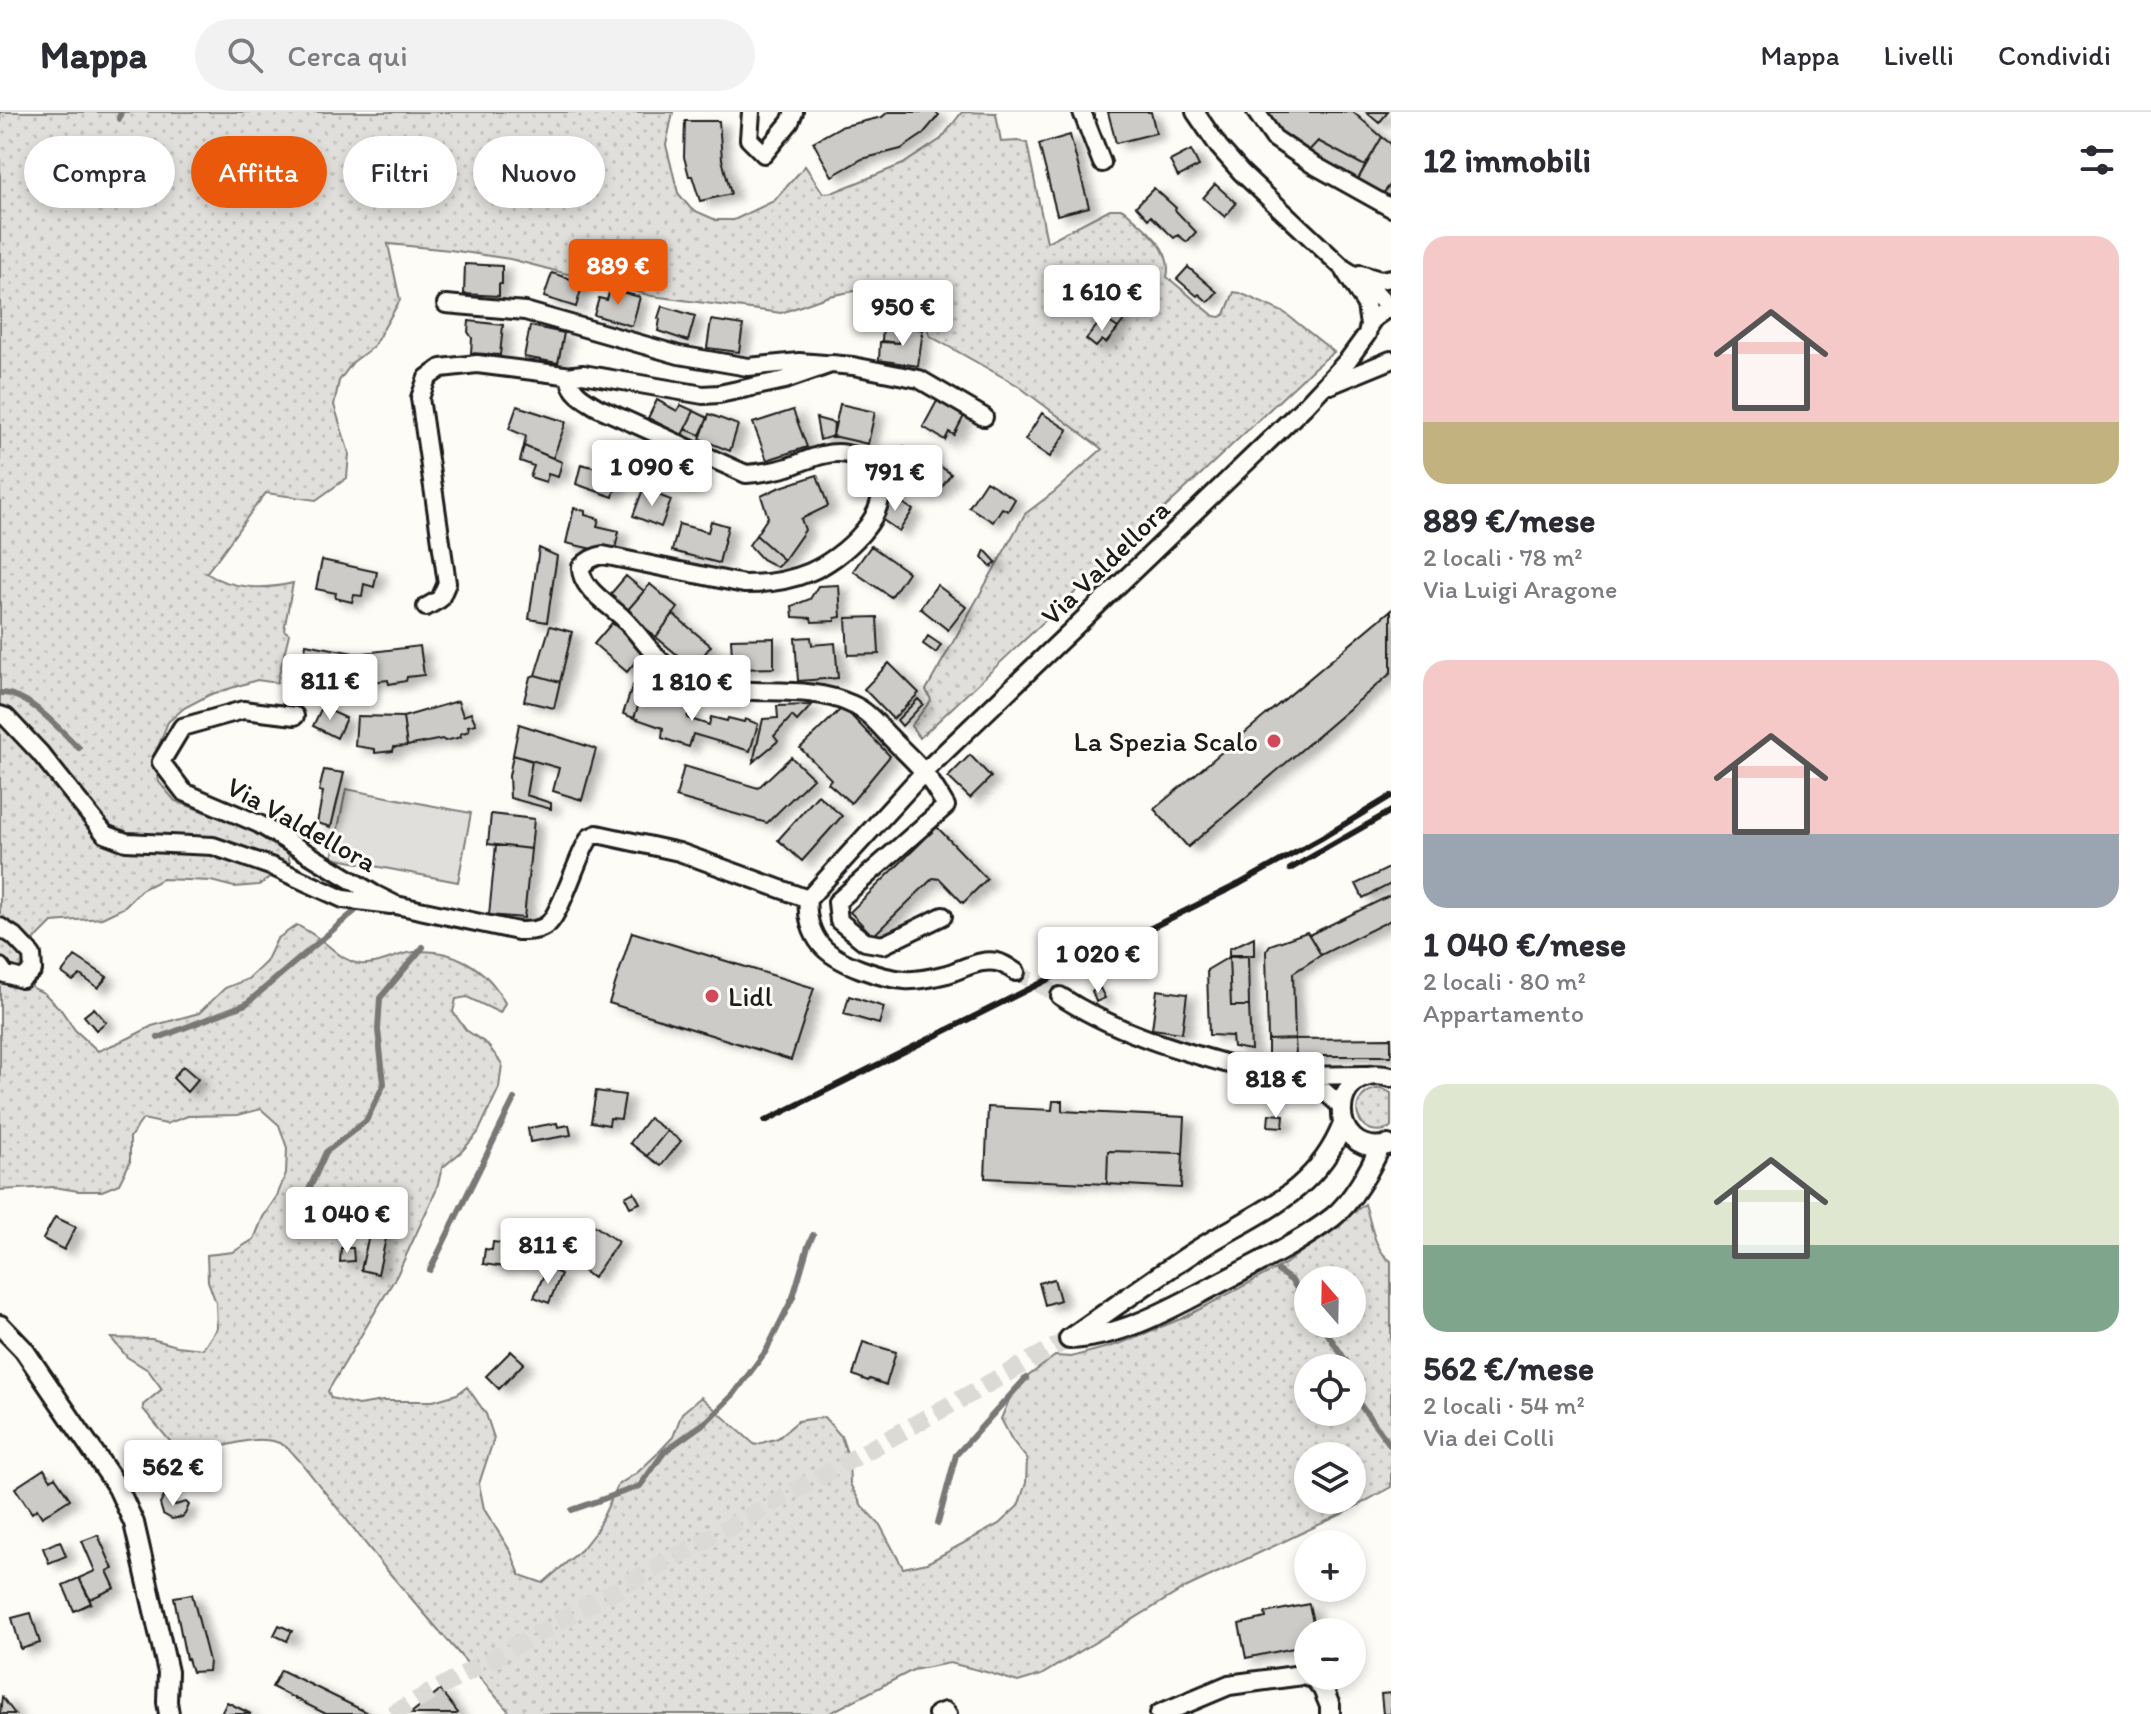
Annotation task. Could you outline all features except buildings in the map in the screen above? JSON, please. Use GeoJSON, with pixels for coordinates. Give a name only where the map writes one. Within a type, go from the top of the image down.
{"type":"FeatureCollection","features":[{"type":"Feature","properties":{"kind":"street"},"geometry":{"type":"LineString","coordinates":[[751,112],[749,139],[764,154],[792,117],[809,112]]}},
{"type":"Feature","properties":{"kind":"street"},"geometry":{"type":"LineString","coordinates":[[1082,112],[1102,163]]}},
{"type":"Feature","properties":{"kind":"street"},"geometry":{"type":"LineString","coordinates":[[1256,112],[1274,138],[1312,164],[1391,208]]}},
{"type":"Feature","properties":{"kind":"street"},"geometry":{"type":"LineString","coordinates":[[1202,114],[1219,147],[1241,172],[1343,268],[1366,283],[1390,307]]}},
{"type":"Feature","properties":{"kind":"street"},"geometry":{"type":"LineString","coordinates":[[1343,268],[1380,280],[1391,278]]}},
{"type":"Feature","properties":{"kind":"street"},"geometry":{"type":"LineString","coordinates":[[1343,268],[1366,305],[1368,330]]}},
{"type":"Feature","properties":{"kind":"street"},"geometry":{"type":"LineString","coordinates":[[446,304],[525,311],[679,355],[748,367],[799,362],[831,364],[919,379],[984,417]]}},
{"type":"Feature","properties":{"kind":"street","name":"Via Valdellora"},"geometry":{"type":"LineString","coordinates":[[0,715],[6,717],[40,753],[105,834],[126,842],[213,846],[273,867],[343,899],[396,905],[518,931],[534,931],[548,924],[586,844],[590,837],[597,834],[679,852],[808,899],[924,772],[1305,406],[1348,360],[1374,318],[1390,307]]}},
{"type":"Feature","properties":{"kind":"street","name":"Via Valdellora"},"geometry":{"type":"LineString","coordinates":[[1368,330],[1373,351],[1389,360]]}},
{"type":"Feature","properties":{"kind":"street","name":"Via Valdellora"},"geometry":{"type":"LineString","coordinates":[[1321,389],[1389,360]]}},
{"type":"Feature","properties":{"kind":"street"},"geometry":{"type":"LineString","coordinates":[[426,607],[440,599],[447,583],[420,398],[427,378],[441,368],[477,364],[572,376],[583,374],[711,395],[785,380],[831,364]]}},
{"type":"Feature","properties":{"kind":"street"},"geometry":{"type":"LineString","coordinates":[[572,376],[572,387],[597,407],[746,474],[764,473],[834,453],[860,457],[878,478],[880,507],[872,522],[845,549],[821,567],[807,573],[767,584],[744,584],[603,555],[585,563],[581,567],[581,576],[675,673],[700,685],[827,696],[852,704],[871,717],[924,772],[946,806],[837,902],[839,921],[865,942],[883,945],[943,916]]}},
{"type":"Feature","properties":{"kind":"street","name":"Via Valdellora"},"geometry":{"type":"LineString","coordinates":[[295,716],[243,710],[182,727],[161,762],[184,792],[259,824],[396,905]]}},
{"type":"Feature","properties":{"kind":"street"},"geometry":{"type":"LineString","coordinates":[[808,899],[810,924],[822,947],[849,965],[868,972],[906,980],[944,975],[992,961],[1005,964],[1016,972]]}},
{"type":"Feature","properties":{"kind":"street"},"geometry":{"type":"LineString","coordinates":[[0,927],[14,936],[32,955],[33,970],[22,979],[5,974],[0,967]]}},
{"type":"Feature","properties":{"kind":"street"},"geometry":{"type":"LineString","coordinates":[[1060,996],[1076,1007],[1172,1047],[1323,1090],[1342,1115],[1352,1137],[1365,1145],[1386,1146]]}},
{"type":"Feature","properties":{"kind":"street"},"geometry":{"type":"LineString","coordinates":[[1276,1076],[1380,1074],[1391,1077]]}},
{"type":"Feature","properties":{"kind":"street"},"geometry":{"type":"LineString","coordinates":[[1368,1075],[1350,1086],[1344,1095],[1335,1144],[1317,1171],[1288,1197],[1197,1251],[1069,1339],[1091,1338],[1131,1325],[1191,1298],[1282,1250],[1335,1215],[1386,1146]]}},
{"type":"Feature","properties":{"kind":"street"},"geometry":{"type":"LineString","coordinates":[[0,1325],[24,1350],[118,1488],[134,1523],[168,1672],[169,1714]]}},
{"type":"Feature","properties":{"kind":"street"},"geometry":{"type":"LineString","coordinates":[[1160,1714],[1229,1685],[1302,1675],[1314,1678],[1323,1689],[1330,1714]]}},
{"type":"Feature","properties":{"kind":"street"},"geometry":{"type":"LineString","coordinates":[[937,1714],[945,1711],[948,1714]]}},
{"type":"Feature","properties":{"kind":"shaded area"},"geometry":{"type":"Polygon","coordinates":[[[0,112],[673,112],[666,145],[678,193],[691,209],[716,220],[734,220],[774,201],[805,166],[823,193],[834,192],[903,164],[941,139],[962,112],[996,113],[1001,142],[1027,143],[1047,242],[1110,209],[1123,209],[1161,247],[1168,266],[1167,277],[1214,316],[1225,314],[1234,292],[1240,293],[1285,313],[1334,352],[920,738],[911,726],[931,700],[926,690],[1025,514],[1102,449],[1017,385],[930,336],[916,301],[907,288],[881,286],[829,296],[781,313],[652,296],[510,259],[388,244],[400,300],[373,347],[353,362],[339,381],[334,405],[349,453],[347,478],[316,500],[266,493],[206,573],[248,587],[293,583],[284,630],[289,634],[277,683],[257,680],[209,695],[184,708],[168,722],[154,757],[159,782],[175,801],[245,827],[288,853],[290,864],[259,885],[234,887],[211,881],[162,879],[141,890],[123,908],[102,918],[52,922],[35,939],[21,968],[33,988],[44,993],[75,1030],[98,1051],[152,1026],[199,1013],[225,988],[248,979],[266,962],[277,939],[297,925],[342,957],[360,964],[372,964],[408,953],[438,952],[465,962],[488,979],[505,1003],[500,1013],[467,997],[456,999],[453,1012],[466,1030],[487,1044],[502,1064],[499,1088],[478,1133],[442,1168],[436,1191],[397,1275],[328,1391],[331,1398],[358,1405],[383,1401],[433,1401],[457,1394],[467,1387],[486,1414],[494,1438],[479,1484],[484,1509],[511,1552],[520,1575],[543,1583],[581,1550],[596,1531],[618,1485],[638,1472],[673,1437],[682,1413],[701,1397],[755,1445],[778,1438],[798,1421],[824,1417],[841,1436],[849,1459],[850,1484],[862,1506],[880,1525],[903,1568],[927,1563],[999,1524],[1018,1506],[1026,1483],[1027,1459],[1001,1419],[1011,1395],[1027,1377],[1055,1356],[1071,1357],[1119,1344],[1183,1318],[1285,1264],[1365,1204],[1377,1243],[1391,1261],[1391,1487],[1366,1501],[1366,1442],[1294,1442],[1294,1514],[1342,1514],[1308,1530],[1294,1530],[1294,1537],[1185,1588],[1041,1675],[1018,1682],[950,1663],[913,1670],[828,1714],[511,1714],[385,1568],[289,1449],[274,1441],[262,1440],[235,1443],[183,1457],[143,1409],[143,1405],[162,1389],[148,1370],[127,1357],[111,1338],[152,1339],[203,1349],[217,1328],[216,1303],[208,1281],[207,1255],[233,1252],[254,1239],[286,1173],[287,1148],[279,1125],[261,1109],[238,1115],[188,1116],[166,1124],[143,1119],[130,1137],[130,1162],[119,1184],[102,1191],[54,1187],[0,1190],[0,112]]]}},
{"type":"Feature","properties":{"kind":"shaded area"},"geometry":{"type":"Polygon","coordinates":[[[346,789],[471,813],[458,882],[332,858],[346,789]]]}},
{"type":"Feature","properties":{"kind":"shaded area"},"geometry":{"type":"Polygon","coordinates":[[[1376,1089],[1391,1093],[1391,1127],[1380,1131],[1363,1125],[1357,1109],[1365,1094],[1376,1089]]]}},
{"type":"Feature","properties":{"kind":"waterway"},"geometry":{"type":"LineString","coordinates":[[119,119],[121,112]]}},
{"type":"Feature","properties":{"kind":"waterway"},"geometry":{"type":"LineString","coordinates":[[0,693],[11,694],[32,705],[79,748]]}},
{"type":"Feature","properties":{"kind":"waterway"},"geometry":{"type":"LineString","coordinates":[[158,1038],[246,1004],[355,911]]}},
{"type":"Feature","properties":{"kind":"waterway"},"geometry":{"type":"LineString","coordinates":[[303,1203],[326,1152],[366,1121],[384,1084],[378,1030],[380,998],[423,947]]}},
{"type":"Feature","properties":{"kind":"waterway"},"geometry":{"type":"LineString","coordinates":[[430,1270],[514,1099]]}},
{"type":"Feature","properties":{"kind":"waterway"},"geometry":{"type":"LineString","coordinates":[[572,1510],[640,1486],[665,1451],[707,1421],[734,1394],[766,1351],[793,1297],[813,1235]]}},
{"type":"Feature","properties":{"kind":"waterway"},"geometry":{"type":"LineString","coordinates":[[1278,1271],[1294,1284]]}},
{"type":"Feature","properties":{"kind":"waterway"},"geometry":{"type":"LineString","coordinates":[[1330,1338],[1341,1354]]}},
{"type":"Feature","properties":{"kind":"waterway"},"geometry":{"type":"LineString","coordinates":[[938,1523],[956,1455],[1026,1378]]}},
{"type":"Feature","properties":{"kind":"waterway"},"geometry":{"type":"LineString","coordinates":[[1366,1413],[1391,1446]]}},
{"type":"Feature","properties":{"kind":"tunnel"},"geometry":{"type":"LineString","coordinates":[[1016,972],[1060,996]]}},
{"type":"Feature","properties":{"kind":"tunnel"},"geometry":{"type":"LineString","coordinates":[[392,1714],[1069,1339]]}},
{"type":"Feature","properties":{"kind":"railway"},"geometry":{"type":"LineString","coordinates":[[765,1121],[1239,884],[1391,796]]}},
{"type":"Feature","properties":{"kind":"railway"},"geometry":{"type":"LineString","coordinates":[[1290,869],[1391,811]]}},
{"type":"Feature","properties":{"kind":"place","name":"La Spezia Scalo"},"geometry":{"type":"Point","coordinates":[1274,741]}},
{"type":"Feature","properties":{"kind":"place","name":"Lidl"},"geometry":{"type":"Point","coordinates":[712,996]}}]}
